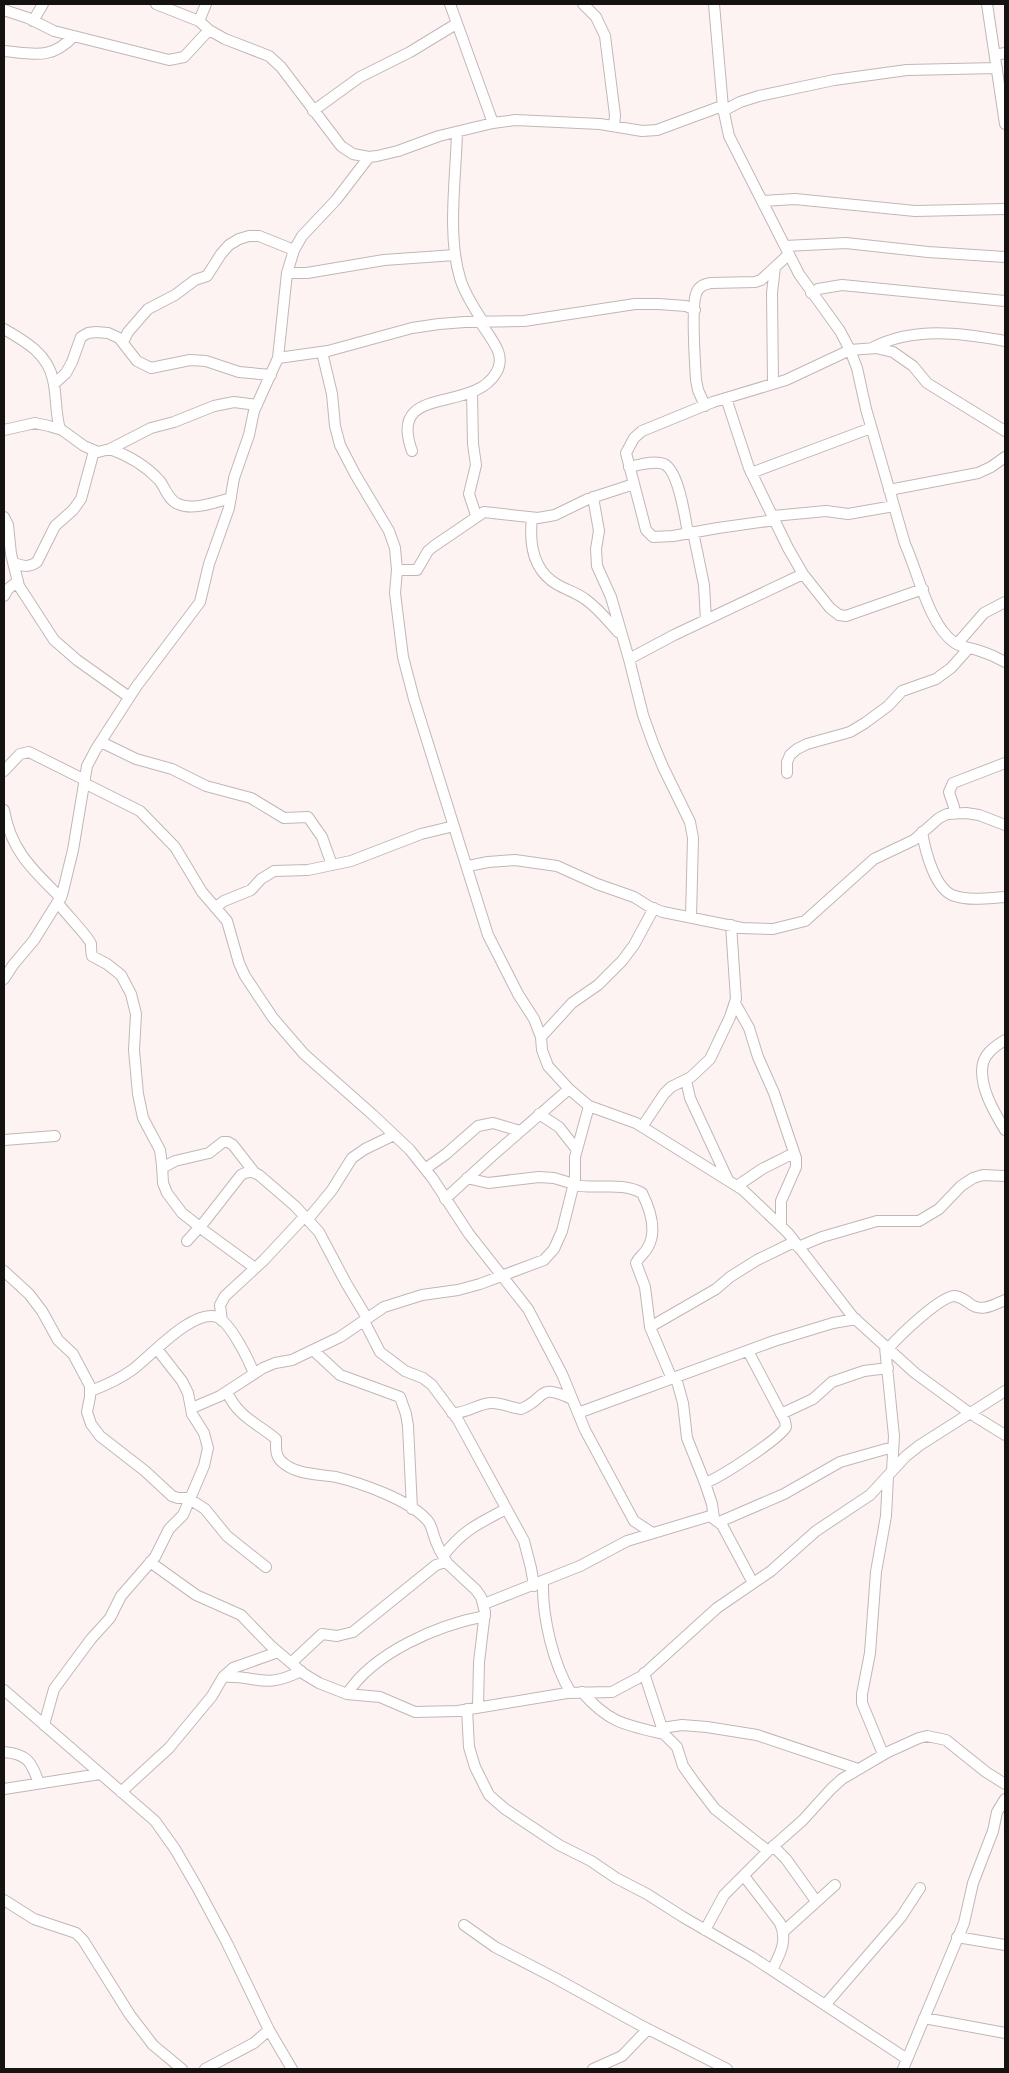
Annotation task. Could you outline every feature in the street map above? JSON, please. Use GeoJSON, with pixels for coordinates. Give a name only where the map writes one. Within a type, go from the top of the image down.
{"type":"FeatureCollection","features":[{"type":"Feature","properties":{"kind":"street"},"geometry":{"type":"LineString","coordinates":[[33,21],[43,4]]}},
{"type":"Feature","properties":{"kind":"street"},"geometry":{"type":"LineString","coordinates":[[156,4],[198,21],[209,30],[232,42],[269,56],[341,146],[353,154],[369,157],[398,151],[439,136],[494,122],[515,120],[574,122],[642,131],[657,130],[759,96],[834,80],[907,70],[997,68]]}},
{"type":"Feature","properties":{"kind":"street"},"geometry":{"type":"LineString","coordinates":[[198,21],[206,4]]}},
{"type":"Feature","properties":{"kind":"street"},"geometry":{"type":"LineString","coordinates":[[450,4],[494,122]]}},
{"type":"Feature","properties":{"kind":"street"},"geometry":{"type":"LineString","coordinates":[[583,4],[596,16],[605,36],[615,115],[614,126]]}},
{"type":"Feature","properties":{"kind":"street"},"geometry":{"type":"LineString","coordinates":[[714,4],[723,108],[729,136],[811,293],[840,332],[850,350],[857,368],[871,428],[905,544],[939,626],[946,636],[957,644],[983,652],[1005,662]]}},
{"type":"Feature","properties":{"kind":"street"},"geometry":{"type":"LineString","coordinates":[[986,4],[1000,54],[997,68],[1003,92],[1005,124]]}},
{"type":"Feature","properties":{"kind":"street"},"geometry":{"type":"LineString","coordinates":[[4,10],[54,31],[175,60],[188,54],[209,30]]}},
{"type":"Feature","properties":{"kind":"street"},"geometry":{"type":"LineString","coordinates":[[313,111],[360,77],[410,52],[456,24]]}},
{"type":"Feature","properties":{"kind":"street"},"geometry":{"type":"LineString","coordinates":[[4,51],[36,54],[54,52],[74,36]]}},
{"type":"Feature","properties":{"kind":"street"},"geometry":{"type":"LineString","coordinates":[[412,451],[406,435],[406,426],[417,409],[472,392],[488,385],[499,367],[498,351],[460,279],[454,255],[457,132]]}},
{"type":"Feature","properties":{"kind":"street"},"geometry":{"type":"LineString","coordinates":[[4,979],[34,940],[59,900],[67,880],[83,801],[87,766],[129,697],[168,642],[200,602],[209,564],[220,537],[231,498],[234,478],[257,405],[278,358],[287,273],[294,250],[302,236],[336,200],[369,157]]}},
{"type":"Feature","properties":{"kind":"street"},"geometry":{"type":"LineString","coordinates":[[763,201],[795,199],[915,211],[1005,209]]}},
{"type":"Feature","properties":{"kind":"street"},"geometry":{"type":"LineString","coordinates":[[122,342],[148,309],[175,295],[195,280],[207,276],[221,254],[229,245],[239,239],[259,236],[294,250]]}},
{"type":"Feature","properties":{"kind":"street"},"geometry":{"type":"LineString","coordinates":[[705,406],[696,380],[695,310],[696,293],[704,284],[754,282],[761,280],[775,267],[787,250],[846,242],[928,252],[1005,257]]}},
{"type":"Feature","properties":{"kind":"street"},"geometry":{"type":"LineString","coordinates":[[287,273],[307,273],[384,260],[454,255]]}},
{"type":"Feature","properties":{"kind":"street"},"geometry":{"type":"LineString","coordinates":[[773,383],[772,300],[775,267]]}},
{"type":"Feature","properties":{"kind":"street"},"geometry":{"type":"LineString","coordinates":[[811,293],[818,289],[842,285],[1005,300]]}},
{"type":"Feature","properties":{"kind":"street"},"geometry":{"type":"LineString","coordinates":[[278,358],[322,352],[412,328],[482,322],[524,321],[635,304],[686,306],[695,310]]}},
{"type":"Feature","properties":{"kind":"street"},"geometry":{"type":"LineString","coordinates":[[4,329],[30,345],[48,364],[54,384],[60,429]]}},
{"type":"Feature","properties":{"kind":"street"},"geometry":{"type":"LineString","coordinates":[[54,384],[66,373],[81,337],[88,333],[108,333],[119,338],[137,361],[151,368],[190,360],[206,361],[238,372],[271,376]]}},
{"type":"Feature","properties":{"kind":"street"},"geometry":{"type":"LineString","coordinates":[[871,348],[885,341],[928,333],[976,336],[1005,341]]}},
{"type":"Feature","properties":{"kind":"street"},"geometry":{"type":"LineString","coordinates":[[894,506],[848,514],[826,511],[690,532],[665,538],[653,537],[646,530],[626,453],[630,444],[642,431],[726,398],[786,380],[850,350],[871,348],[893,352],[913,366],[927,383],[1005,431]]}},
{"type":"Feature","properties":{"kind":"street"},"geometry":{"type":"LineString","coordinates":[[322,352],[332,394],[335,426],[340,445],[389,530],[395,548],[397,570],[395,593],[403,657],[488,935],[518,994],[534,1019],[541,1037],[542,1050],[548,1066],[568,1089],[589,1106],[620,1116],[642,1127],[733,1183],[781,1226],[825,1283],[856,1319],[886,1348],[915,1374],[971,1414],[1005,1435]]}},
{"type":"Feature","properties":{"kind":"street"},"geometry":{"type":"LineString","coordinates":[[472,392],[473,444],[476,465],[469,494],[476,516]]}},
{"type":"Feature","properties":{"kind":"street"},"geometry":{"type":"LineString","coordinates":[[726,398],[751,473],[788,548],[803,574],[830,608],[839,615],[846,616],[923,589]]}},
{"type":"Feature","properties":{"kind":"street"},"geometry":{"type":"LineString","coordinates":[[4,430],[36,423],[60,429],[94,451],[110,449],[151,428],[174,422],[214,406],[234,402],[257,405]]}},
{"type":"Feature","properties":{"kind":"street"},"geometry":{"type":"LineString","coordinates":[[751,473],[871,428]]}},
{"type":"Feature","properties":{"kind":"street"},"geometry":{"type":"LineString","coordinates":[[110,449],[125,454],[158,480],[171,499],[178,504],[189,506],[208,504],[231,498]]}},
{"type":"Feature","properties":{"kind":"street"},"geometry":{"type":"LineString","coordinates":[[14,562],[25,566],[34,565],[38,562],[55,526],[73,510],[81,499],[94,451]]}},
{"type":"Feature","properties":{"kind":"street"},"geometry":{"type":"LineString","coordinates":[[889,490],[978,473],[1005,456]]}},
{"type":"Feature","properties":{"kind":"street"},"geometry":{"type":"LineString","coordinates":[[629,467],[659,463],[670,468],[675,478],[704,585],[706,620]]}},
{"type":"Feature","properties":{"kind":"street"},"geometry":{"type":"LineString","coordinates":[[397,570],[417,570],[428,551],[484,512],[532,518],[555,514],[593,497],[634,484]]}},
{"type":"Feature","properties":{"kind":"street"},"geometry":{"type":"LineString","coordinates":[[593,497],[599,531],[596,549],[597,566],[611,597],[643,715],[653,743],[663,768],[690,822],[693,838],[691,917]]}},
{"type":"Feature","properties":{"kind":"street"},"geometry":{"type":"LineString","coordinates":[[4,517],[8,525],[18,581],[26,598],[54,640],[77,660],[129,697]]}},
{"type":"Feature","properties":{"kind":"street"},"geometry":{"type":"LineString","coordinates":[[532,518],[531,542],[533,554],[544,574],[556,584],[585,599],[621,635]]}},
{"type":"Feature","properties":{"kind":"street"},"geometry":{"type":"LineString","coordinates":[[629,659],[803,574]]}},
{"type":"Feature","properties":{"kind":"street"},"geometry":{"type":"LineString","coordinates":[[4,596],[8,589],[18,581]]}},
{"type":"Feature","properties":{"kind":"street"},"geometry":{"type":"LineString","coordinates":[[957,644],[984,613],[1005,602]]}},
{"type":"Feature","properties":{"kind":"street"},"geometry":{"type":"LineString","coordinates":[[787,773],[787,762],[790,754],[797,749],[813,742],[850,732],[888,706],[902,691],[936,679],[951,668],[969,648]]}},
{"type":"Feature","properties":{"kind":"street"},"geometry":{"type":"LineString","coordinates":[[101,742],[136,759],[172,769],[206,786],[251,798],[284,818],[308,817],[322,837],[332,865]]}},
{"type":"Feature","properties":{"kind":"street"},"geometry":{"type":"LineString","coordinates":[[4,771],[20,754],[29,752],[140,811],[176,847],[202,892],[227,922],[239,963],[245,976],[273,1018],[304,1054],[410,1150],[446,1198],[469,1234],[536,1322],[585,1430],[634,1521],[652,1532]]}},
{"type":"Feature","properties":{"kind":"street"},"geometry":{"type":"LineString","coordinates":[[954,814],[954,807],[948,792],[953,783],[1005,763]]}},
{"type":"Feature","properties":{"kind":"street"},"geometry":{"type":"LineString","coordinates":[[4,810],[6,825],[15,847],[59,900],[88,939],[92,956],[107,964],[121,975],[131,994],[136,1014],[134,1050],[139,1106],[147,1129],[160,1150],[162,1183],[169,1198],[182,1213],[199,1227],[255,1268]]}},
{"type":"Feature","properties":{"kind":"street"},"geometry":{"type":"LineString","coordinates":[[468,866],[515,860],[557,866],[597,884],[634,897],[654,908],[731,925],[773,929],[805,921],[874,858],[882,853],[906,845],[939,818],[954,814],[979,815],[1005,825]]}},
{"type":"Feature","properties":{"kind":"street"},"geometry":{"type":"LineString","coordinates":[[216,907],[224,901],[251,890],[261,879],[274,871],[308,870],[351,861],[421,834],[454,826]]}},
{"type":"Feature","properties":{"kind":"street"},"geometry":{"type":"LineString","coordinates":[[922,832],[925,852],[936,876],[948,893],[954,896],[982,899],[1005,897]]}},
{"type":"Feature","properties":{"kind":"street"},"geometry":{"type":"LineString","coordinates":[[541,1037],[572,1004],[598,985],[622,961],[634,945],[654,908]]}},
{"type":"Feature","properties":{"kind":"street"},"geometry":{"type":"LineString","coordinates":[[642,1127],[664,1094],[698,1071],[710,1059],[730,1018],[734,1003],[735,984],[731,925]]}},
{"type":"Feature","properties":{"kind":"street"},"geometry":{"type":"LineString","coordinates":[[734,1003],[749,1028],[758,1057],[774,1092],[794,1153],[796,1167],[781,1201],[781,1226]]}},
{"type":"Feature","properties":{"kind":"street"},"geometry":{"type":"LineString","coordinates":[[1005,1040],[989,1053],[983,1063],[984,1088],[1005,1130]]}},
{"type":"Feature","properties":{"kind":"street"},"geometry":{"type":"LineString","coordinates":[[686,1080],[690,1098],[733,1183]]}},
{"type":"Feature","properties":{"kind":"street"},"geometry":{"type":"LineString","coordinates":[[446,1198],[568,1089]]}},
{"type":"Feature","properties":{"kind":"street"},"geometry":{"type":"LineString","coordinates":[[192,1408],[227,1392],[275,1363],[292,1360],[340,1337],[384,1307],[422,1295],[458,1290],[544,1260],[554,1249],[562,1231],[574,1184],[575,1156],[589,1106]]}},
{"type":"Feature","properties":{"kind":"street"},"geometry":{"type":"LineString","coordinates":[[539,1114],[560,1127],[577,1150]]}},
{"type":"Feature","properties":{"kind":"street"},"geometry":{"type":"LineString","coordinates":[[426,1170],[478,1126],[493,1123],[520,1131]]}},
{"type":"Feature","properties":{"kind":"street"},"geometry":{"type":"LineString","coordinates":[[222,1321],[220,1306],[225,1296],[307,1217],[332,1190],[352,1158],[394,1135]]}},
{"type":"Feature","properties":{"kind":"street"},"geometry":{"type":"LineString","coordinates":[[4,1140],[55,1136]]}},
{"type":"Feature","properties":{"kind":"street"},"geometry":{"type":"LineString","coordinates":[[162,1168],[175,1161],[204,1155],[223,1142],[228,1142],[233,1145],[254,1172],[307,1217],[325,1240],[332,1259],[366,1319],[380,1352],[405,1371],[423,1378],[432,1385],[452,1413],[524,1541],[538,1584],[544,1615],[564,1681],[605,1715],[622,1724],[663,1731],[682,1726],[707,1727],[757,1735],[858,1769]]}},
{"type":"Feature","properties":{"kind":"street"},"geometry":{"type":"LineString","coordinates":[[733,1183],[794,1153]]}},
{"type":"Feature","properties":{"kind":"street"},"geometry":{"type":"LineString","coordinates":[[187,1241],[241,1175],[247,1172],[254,1172]]}},
{"type":"Feature","properties":{"kind":"street"},"geometry":{"type":"LineString","coordinates":[[650,1327],[716,1289],[750,1264],[796,1244],[877,1221],[919,1221],[939,1208],[961,1186],[973,1178],[983,1175],[1005,1176]]}},
{"type":"Feature","properties":{"kind":"street"},"geometry":{"type":"LineString","coordinates":[[467,1178],[488,1183],[539,1177],[554,1178],[586,1188],[612,1186],[642,1193],[652,1224],[652,1235],[647,1249],[640,1255],[636,1263],[645,1287],[650,1327],[674,1378],[683,1403],[687,1438],[717,1520],[753,1583]]}},
{"type":"Feature","properties":{"kind":"street"},"geometry":{"type":"LineString","coordinates":[[4,1271],[29,1294],[58,1340],[73,1354],[91,1391],[87,1412],[91,1424],[100,1436],[145,1470],[172,1496],[189,1499],[205,1509],[227,1536],[266,1567]]}},
{"type":"Feature","properties":{"kind":"street"},"geometry":{"type":"LineString","coordinates":[[886,1348],[929,1310],[950,1296],[958,1296],[972,1306],[981,1309],[1005,1300]]}},
{"type":"Feature","properties":{"kind":"street"},"geometry":{"type":"LineString","coordinates":[[91,1391],[131,1371],[182,1328],[204,1316],[219,1317],[247,1357],[254,1374]]}},
{"type":"Feature","properties":{"kind":"street"},"geometry":{"type":"LineString","coordinates":[[578,1413],[807,1330],[856,1319]]}},
{"type":"Feature","properties":{"kind":"street"},"geometry":{"type":"LineString","coordinates":[[883,1754],[862,1703],[862,1694],[870,1652],[876,1572],[886,1516],[893,1447],[892,1405],[886,1348]]}},
{"type":"Feature","properties":{"kind":"street"},"geometry":{"type":"LineString","coordinates":[[44,1725],[54,1689],[90,1639],[110,1618],[121,1596],[150,1562],[164,1541],[169,1529],[183,1515],[204,1466],[208,1448],[204,1433],[195,1420],[182,1381],[157,1349]]}},
{"type":"Feature","properties":{"kind":"street"},"geometry":{"type":"LineString","coordinates":[[313,1350],[340,1374],[400,1397],[408,1426],[412,1508]]}},
{"type":"Feature","properties":{"kind":"street"},"geometry":{"type":"LineString","coordinates":[[705,1483],[730,1469],[784,1431],[786,1427],[785,1421],[748,1351]]}},
{"type":"Feature","properties":{"kind":"street"},"geometry":{"type":"LineString","coordinates":[[781,1414],[813,1400],[832,1382],[864,1371],[888,1368]]}},
{"type":"Feature","properties":{"kind":"street"},"geometry":{"type":"LineString","coordinates":[[452,1413],[465,1412],[478,1406],[495,1402],[521,1408],[545,1392],[553,1391],[572,1399]]}},
{"type":"Feature","properties":{"kind":"street"},"geometry":{"type":"LineString","coordinates":[[150,1562],[196,1595],[241,1615],[278,1652],[301,1671],[319,1683],[347,1694],[380,1697],[415,1712],[472,1708],[577,1692],[612,1692],[626,1686],[644,1673],[703,1619],[771,1571],[816,1531],[870,1495],[920,1445],[1005,1391]]}},
{"type":"Feature","properties":{"kind":"street"},"geometry":{"type":"LineString","coordinates":[[227,1392],[232,1404],[240,1412],[276,1439],[276,1452],[282,1462],[297,1471],[341,1479],[370,1487],[412,1508],[427,1519],[445,1560],[476,1590],[484,1604],[485,1616],[472,1708],[469,1747],[481,1782],[489,1794],[505,1810],[559,1845],[591,1861],[616,1878],[647,1894],[772,1970],[907,2059]]}},
{"type":"Feature","properties":{"kind":"street"},"geometry":{"type":"LineString","coordinates":[[717,1520],[784,1494],[840,1462],[893,1447]]}},
{"type":"Feature","properties":{"kind":"street"},"geometry":{"type":"LineString","coordinates":[[291,1663],[322,1634],[337,1636],[353,1632],[436,1565],[445,1560],[455,1542],[475,1525],[506,1510]]}},
{"type":"Feature","properties":{"kind":"street"},"geometry":{"type":"LineString","coordinates":[[484,1604],[586,1564],[627,1541],[703,1517],[710,1516],[717,1520]]}},
{"type":"Feature","properties":{"kind":"street"},"geometry":{"type":"LineString","coordinates":[[347,1694],[354,1683],[368,1671],[417,1638],[456,1623],[485,1616]]}},
{"type":"Feature","properties":{"kind":"street"},"geometry":{"type":"LineString","coordinates":[[121,1792],[169,1748],[212,1696],[223,1677],[233,1668],[278,1652]]}},
{"type":"Feature","properties":{"kind":"street"},"geometry":{"type":"LineString","coordinates":[[223,1677],[235,1676],[266,1682],[279,1680],[301,1671]]}},
{"type":"Feature","properties":{"kind":"street"},"geometry":{"type":"LineString","coordinates":[[644,1673],[663,1731],[677,1747],[683,1766],[706,1800],[715,1809],[786,1859],[816,1901]]}},
{"type":"Feature","properties":{"kind":"street"},"geometry":{"type":"LineString","coordinates":[[4,1690],[154,1821],[175,1848],[227,1943],[269,2030],[292,2069]]}},
{"type":"Feature","properties":{"kind":"street"},"geometry":{"type":"LineString","coordinates":[[705,1930],[724,1895],[803,1820],[842,1779],[883,1754],[927,1736],[946,1740],[986,1772],[1005,1784]]}},
{"type":"Feature","properties":{"kind":"street"},"geometry":{"type":"LineString","coordinates":[[4,1752],[25,1756],[32,1766],[39,1783]]}},
{"type":"Feature","properties":{"kind":"street"},"geometry":{"type":"LineString","coordinates":[[4,1789],[100,1774]]}},
{"type":"Feature","properties":{"kind":"street"},"geometry":{"type":"LineString","coordinates":[[903,2069],[964,1923],[973,1883],[993,1831],[997,1812],[1005,1799]]}},
{"type":"Feature","properties":{"kind":"street"},"geometry":{"type":"LineString","coordinates":[[744,1876],[780,1923],[784,1932],[784,1941],[772,1970]]}},
{"type":"Feature","properties":{"kind":"street"},"geometry":{"type":"LineString","coordinates":[[784,1932],[835,1885]]}},
{"type":"Feature","properties":{"kind":"street"},"geometry":{"type":"LineString","coordinates":[[825,2005],[901,1917],[920,1888]]}},
{"type":"Feature","properties":{"kind":"street"},"geometry":{"type":"LineString","coordinates":[[5,1905],[34,1919],[76,1933],[83,1940],[130,2015],[153,2045],[182,2069]]}},
{"type":"Feature","properties":{"kind":"street"},"geometry":{"type":"LineString","coordinates":[[464,1925],[495,1947],[727,2069]]}},
{"type":"Feature","properties":{"kind":"street"},"geometry":{"type":"LineString","coordinates":[[957,1937],[1005,1945]]}},
{"type":"Feature","properties":{"kind":"street"},"geometry":{"type":"LineString","coordinates":[[924,2018],[1005,2033]]}},
{"type":"Feature","properties":{"kind":"street"},"geometry":{"type":"LineString","coordinates":[[593,2069],[622,2056],[648,2029]]}},
{"type":"Feature","properties":{"kind":"street"},"geometry":{"type":"LineString","coordinates":[[206,2069],[254,2043],[269,2030]]}}]}
